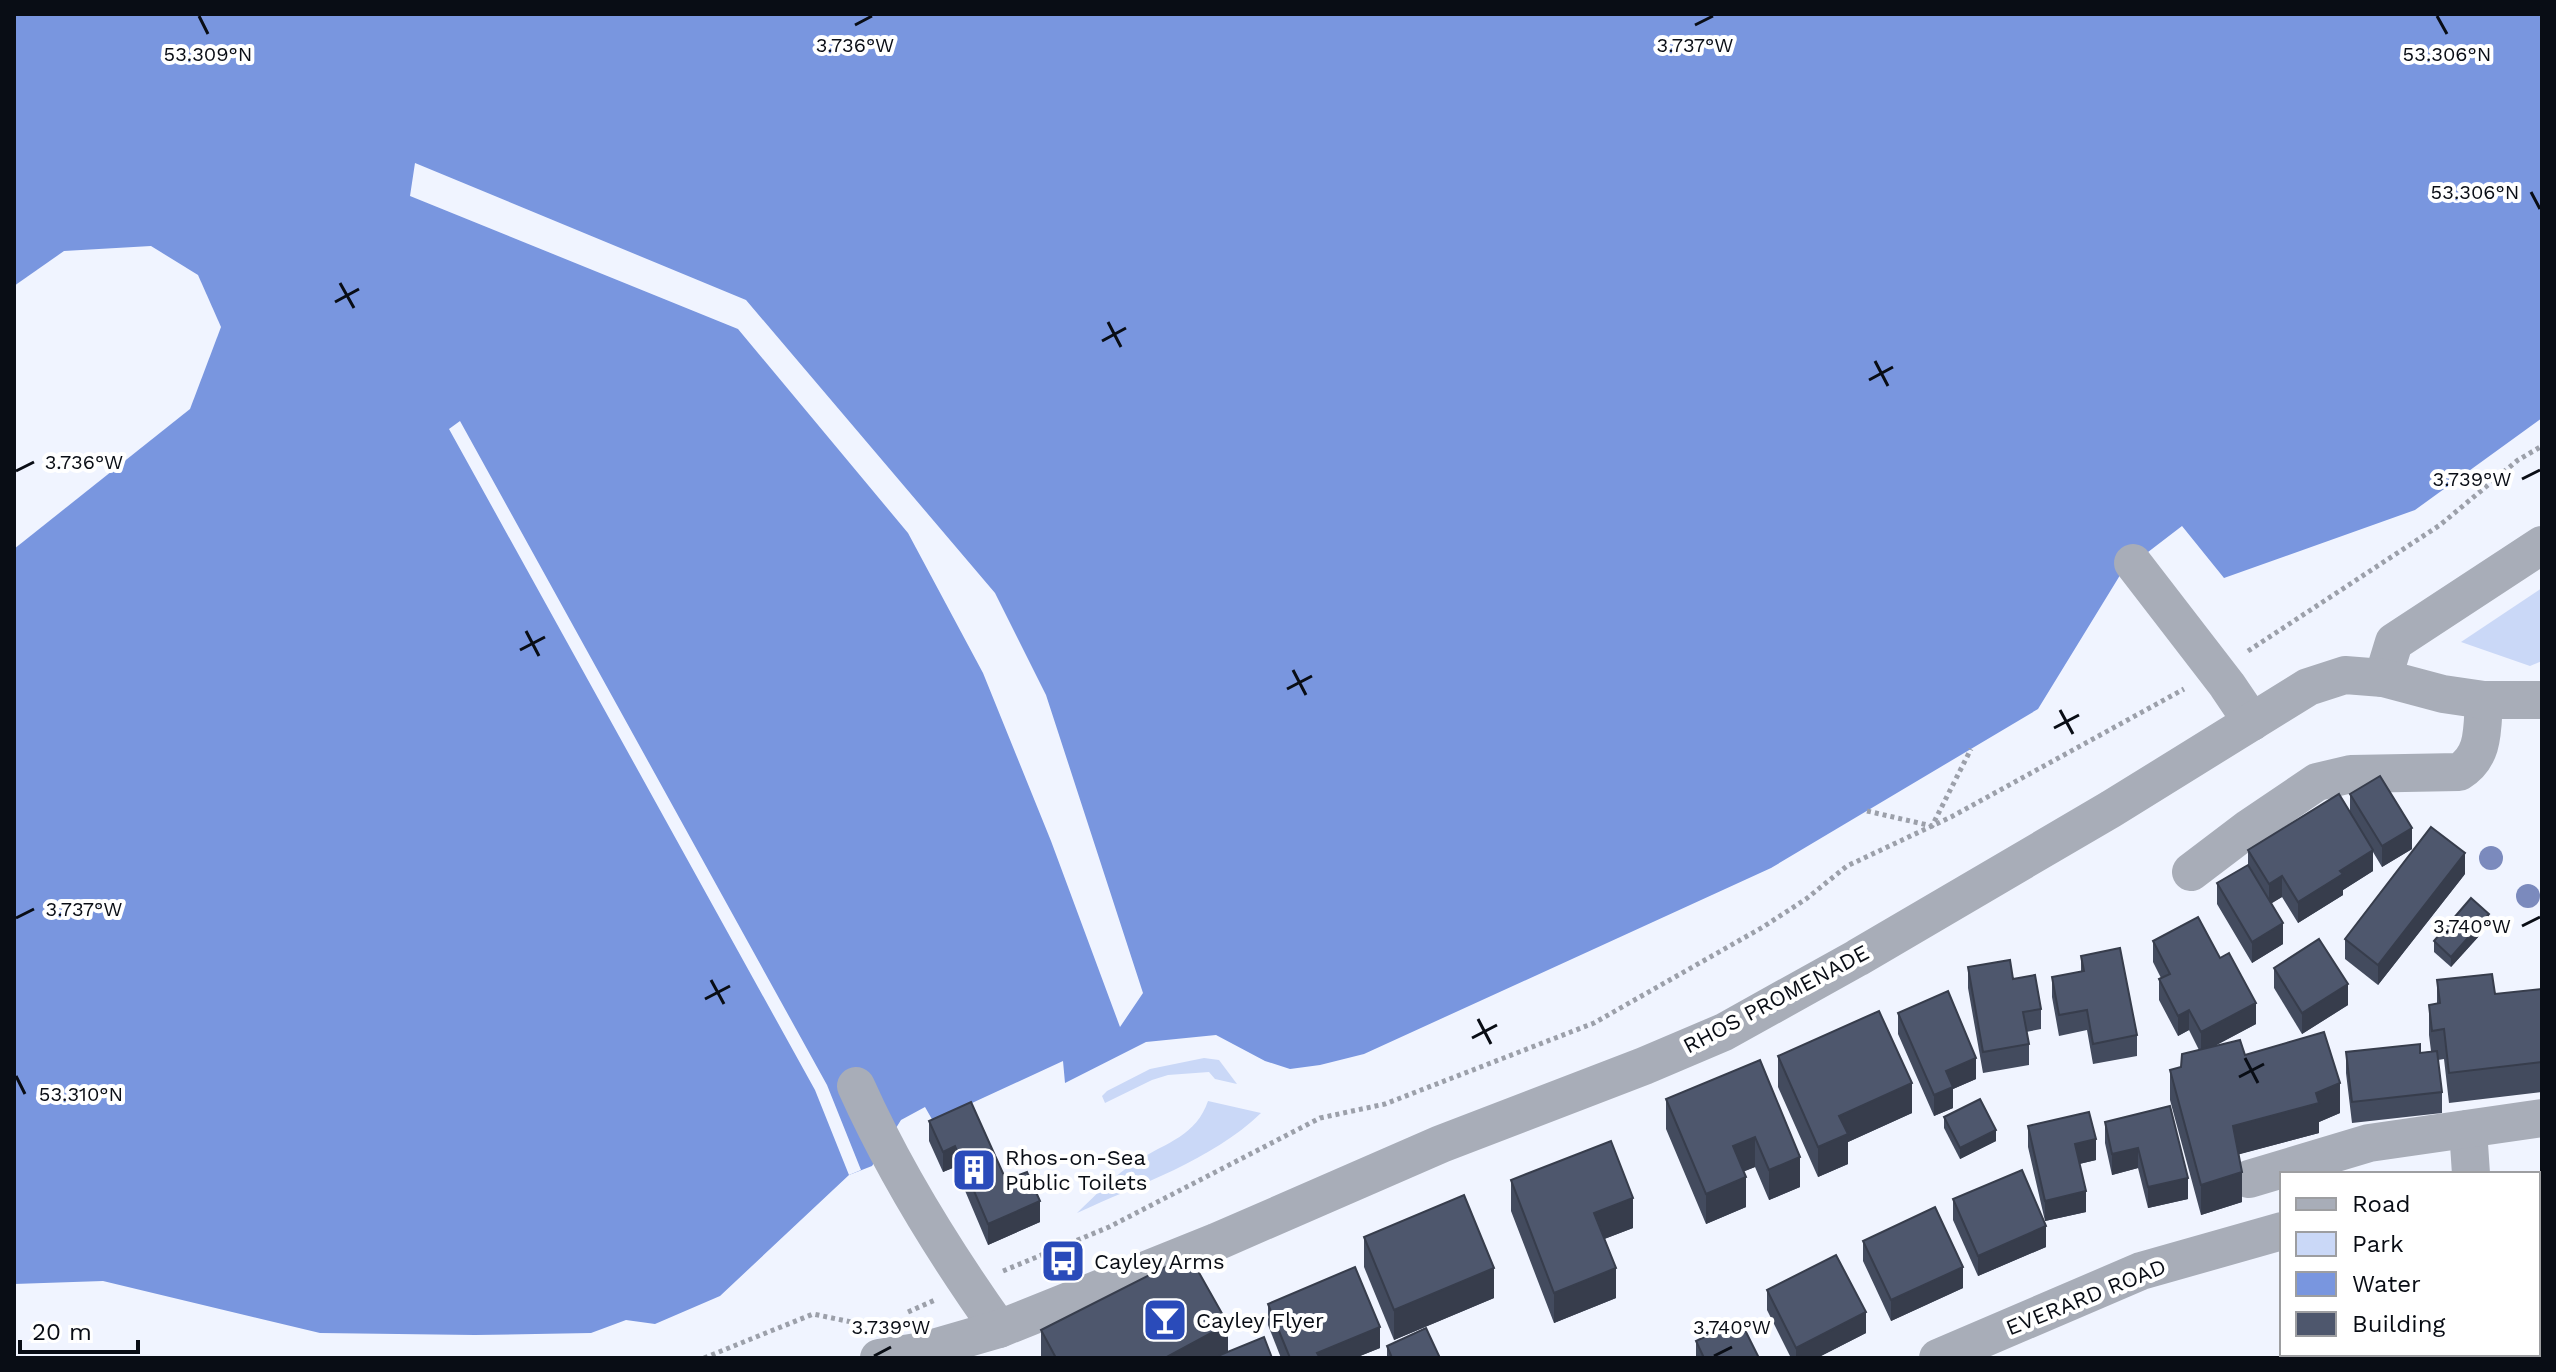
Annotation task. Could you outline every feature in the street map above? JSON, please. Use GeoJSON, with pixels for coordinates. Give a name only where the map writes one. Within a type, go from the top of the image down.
{"type":"FeatureCollection","features":[{"type":"Feature","properties":{"kind":"street"},"geometry":{"type":"LineString","coordinates":[[2383,678],[2394,642],[2527,556]]}},
{"type":"Feature","properties":{"kind":"street"},"geometry":{"type":"LineString","coordinates":[[2133,563],[2252,722]]}},
{"type":"Feature","properties":{"kind":"street","name":"RHOS PROMENADE"},"geometry":{"type":"LineString","coordinates":[[879,1358],[923,1351],[999,1329],[1216,1242],[1441,1144],[1724,1032],[2098,817],[2308,687],[2345,675],[2383,678],[2443,694],[2484,700],[2542,700]]}},
{"type":"Feature","properties":{"kind":"street"},"geometry":{"type":"LineString","coordinates":[[2191,872],[2317,782],[2351,774],[2459,772],[2473,763],[2481,739],[2484,700]]}},
{"type":"Feature","properties":{"kind":"street"},"geometry":{"type":"LineString","coordinates":[[856,1086],[884,1147],[999,1329]]}},
{"type":"Feature","properties":{"kind":"street"},"geometry":{"type":"LineString","coordinates":[[2249,1179],[2369,1143],[2542,1118]]}},
{"type":"Feature","properties":{"kind":"street"},"geometry":{"type":"LineString","coordinates":[[2468,1129],[2471,1172]]}},
{"type":"Feature","properties":{"kind":"street","name":"EVERARD ROAD"},"geometry":{"type":"LineString","coordinates":[[1938,1358],[2141,1271],[2280,1232]]}},
{"type":"Feature","properties":{"kind":"path"},"geometry":{"type":"LineString","coordinates":[[1222,1169],[1320,1118],[1385,1104],[1594,1023],[1763,927],[1806,899],[1847,866],[1932,826],[2157,705],[2215,670],[2440,525],[2518,460],[2542,446]]}},
{"type":"Feature","properties":{"kind":"path"},"geometry":{"type":"LineString","coordinates":[[1932,826],[1971,749]]}},
{"type":"Feature","properties":{"kind":"path"},"geometry":{"type":"LineString","coordinates":[[1867,811],[1932,826]]}},
{"type":"Feature","properties":{"kind":"green space"},"geometry":{"type":"Polygon","coordinates":[[[2542,588],[2542,661],[2530,666],[2461,642],[2542,588]]]}},
{"type":"Feature","properties":{"kind":"green space"},"geometry":{"type":"Polygon","coordinates":[[[1204,1058],[1219,1060],[1237,1084],[1215,1079],[1209,1072],[1168,1075],[1105,1103],[1102,1096],[1150,1069],[1204,1058]]]}},
{"type":"Feature","properties":{"kind":"green space"},"geometry":{"type":"Polygon","coordinates":[[[1208,1101],[1261,1113],[1220,1145],[1197,1158],[1077,1213],[1122,1172],[1180,1137],[1203,1113],[1208,1101]]]}},
{"type":"Feature","properties":{"kind":"water"},"geometry":{"type":"Polygon","coordinates":[[[14,14],[2542,14],[2542,418],[2415,510],[2224,578],[2182,526],[2122,572],[2038,709],[1771,868],[1364,1054],[1290,1069],[1265,1061],[1216,1035],[1146,1042],[1065,1083],[1063,1061],[933,1121],[925,1107],[901,1120],[872,1166],[849,1175],[720,1296],[655,1324],[626,1320],[591,1333],[320,1333],[103,1281],[14,1284],[14,14]]]}},
{"type":"Feature","properties":{"kind":"pier"},"geometry":{"type":"Polygon","coordinates":[[[415,163],[746,300],[995,593],[1046,695],[1143,993],[1120,1027],[1051,841],[983,673],[908,533],[738,329],[410,196],[415,163]]]}},
{"type":"Feature","properties":{"kind":"pier"},"geometry":{"type":"Polygon","coordinates":[[[151,246],[198,275],[221,327],[190,409],[14,549],[14,286],[64,251],[151,246]]]}},
{"type":"Feature","properties":{"kind":"pier"},"geometry":{"type":"Polygon","coordinates":[[[460,421],[827,1085],[861,1170],[849,1175],[815,1090],[449,429],[460,421]]]}},
{"type":"Feature","properties":{"kind":"building"},"geometry":{"type":"Polygon","coordinates":[[[2380,776],[2412,828],[2382,846],[2350,794],[2380,776]]]}},
{"type":"Feature","properties":{"kind":"building"},"geometry":{"type":"Polygon","coordinates":[[[2339,794],[2373,850],[2340,871],[2343,874],[2298,902],[2282,876],[2269,884],[2248,850],[2339,794]]]}},
{"type":"Feature","properties":{"kind":"building"},"geometry":{"type":"Polygon","coordinates":[[[2431,827],[2465,853],[2378,965],[2345,939],[2431,827]]]}},
{"type":"Feature","properties":{"kind":"building"},"geometry":{"type":"Polygon","coordinates":[[[2248,865],[2283,923],[2252,942],[2217,883],[2248,865]]]}},
{"type":"Feature","properties":{"kind":"building"},"geometry":{"type":"Polygon","coordinates":[[[2471,898],[2489,914],[2451,957],[2434,941],[2471,898]]]}},
{"type":"Feature","properties":{"kind":"building"},"geometry":{"type":"Polygon","coordinates":[[[2198,917],[2220,958],[2229,953],[2256,1003],[2201,1032],[2189,1010],[2178,1016],[2159,979],[2170,974],[2153,941],[2198,917]]]}},
{"type":"Feature","properties":{"kind":"building"},"geometry":{"type":"Polygon","coordinates":[[[2319,939],[2348,984],[2302,1013],[2274,968],[2319,939]]]}},
{"type":"Feature","properties":{"kind":"building"},"geometry":{"type":"Polygon","coordinates":[[[2120,948],[2137,1035],[2093,1044],[2087,1010],[2059,1015],[2052,977],[2084,971],[2081,956],[2120,948]]]}},
{"type":"Feature","properties":{"kind":"building"},"geometry":{"type":"Polygon","coordinates":[[[2010,960],[2013,979],[2035,975],[2041,1009],[2023,1012],[2029,1044],[1983,1052],[1968,967],[2010,960]]]}},
{"type":"Feature","properties":{"kind":"building"},"geometry":{"type":"Polygon","coordinates":[[[2492,974],[2495,994],[2542,989],[2542,1062],[2449,1073],[2444,1029],[2432,1031],[2429,1005],[2440,1003],[2437,980],[2492,974]]]}},
{"type":"Feature","properties":{"kind":"building"},"geometry":{"type":"Polygon","coordinates":[[[1948,991],[1976,1058],[1946,1071],[1953,1087],[1934,1095],[1898,1013],[1948,991]]]}},
{"type":"Feature","properties":{"kind":"building"},"geometry":{"type":"Polygon","coordinates":[[[1879,1011],[1912,1083],[1839,1116],[1848,1134],[1818,1147],[1778,1056],[1879,1011]]]}},
{"type":"Feature","properties":{"kind":"building"},"geometry":{"type":"Polygon","coordinates":[[[2324,1032],[2340,1083],[2316,1093],[2319,1103],[2233,1126],[2242,1172],[2201,1185],[2170,1070],[2181,1067],[2182,1054],[2240,1040],[2245,1055],[2324,1032]]]}},
{"type":"Feature","properties":{"kind":"building"},"geometry":{"type":"Polygon","coordinates":[[[2420,1044],[2420,1053],[2437,1051],[2442,1092],[2352,1102],[2346,1052],[2420,1044]]]}},
{"type":"Feature","properties":{"kind":"building"},"geometry":{"type":"Polygon","coordinates":[[[1760,1060],[1800,1157],[1769,1170],[1755,1137],[1733,1146],[1746,1177],[1706,1194],[1666,1099],[1760,1060]]]}},
{"type":"Feature","properties":{"kind":"building"},"geometry":{"type":"Polygon","coordinates":[[[1980,1099],[1996,1130],[1960,1148],[1944,1117],[1980,1099]]]}},
{"type":"Feature","properties":{"kind":"building"},"geometry":{"type":"Polygon","coordinates":[[[971,1102],[1006,1180],[1027,1172],[1040,1201],[988,1224],[955,1146],[943,1152],[929,1121],[971,1102]]]}},
{"type":"Feature","properties":{"kind":"building"},"geometry":{"type":"Polygon","coordinates":[[[2170,1106],[2188,1178],[2148,1187],[2138,1148],[2112,1154],[2105,1122],[2170,1106]]]}},
{"type":"Feature","properties":{"kind":"building"},"geometry":{"type":"Polygon","coordinates":[[[2089,1112],[2096,1139],[2075,1144],[2086,1191],[2045,1201],[2028,1126],[2089,1112]]]}},
{"type":"Feature","properties":{"kind":"building"},"geometry":{"type":"Polygon","coordinates":[[[1611,1141],[1633,1198],[1594,1213],[1616,1268],[1554,1293],[1511,1180],[1611,1141]]]}},
{"type":"Feature","properties":{"kind":"building"},"geometry":{"type":"Polygon","coordinates":[[[2022,1170],[2046,1226],[1978,1256],[1953,1199],[2022,1170]]]}},
{"type":"Feature","properties":{"kind":"building"},"geometry":{"type":"Polygon","coordinates":[[[1464,1195],[1494,1268],[1394,1310],[1364,1237],[1464,1195]]]}},
{"type":"Feature","properties":{"kind":"building"},"geometry":{"type":"Polygon","coordinates":[[[1935,1207],[1963,1267],[1891,1300],[1863,1241],[1935,1207]]]}},
{"type":"Feature","properties":{"kind":"building"},"geometry":{"type":"Polygon","coordinates":[[[1189,1255],[1228,1324],[1165,1358],[1056,1358],[1041,1330],[1189,1255]]]}},
{"type":"Feature","properties":{"kind":"building"},"geometry":{"type":"Polygon","coordinates":[[[1836,1255],[1866,1312],[1796,1348],[1767,1290],[1836,1255]]]}},
{"type":"Feature","properties":{"kind":"building"},"geometry":{"type":"Polygon","coordinates":[[[1355,1267],[1380,1327],[1317,1353],[1320,1358],[1290,1358],[1268,1304],[1355,1267]]]}},
{"type":"Feature","properties":{"kind":"building"},"geometry":{"type":"Polygon","coordinates":[[[1740,1320],[1759,1358],[1704,1358],[1696,1341],[1740,1320]]]}},
{"type":"Feature","properties":{"kind":"building"},"geometry":{"type":"Polygon","coordinates":[[[1426,1328],[1440,1358],[1392,1358],[1387,1346],[1426,1328]]]}},
{"type":"Feature","properties":{"kind":"building"},"geometry":{"type":"Polygon","coordinates":[[[1264,1337],[1272,1358],[1221,1358],[1220,1355],[1264,1337]]]}},
{"type":"Feature","properties":{"kind":"building"},"geometry":{"type":"Polygon","coordinates":[[[2312,1356],[2380,1358],[2313,1358],[2312,1356]]]}},
{"type":"Feature","properties":{"kind":"place","name":"Rhos-on-Sea Public Toilets"},"geometry":{"type":"Point","coordinates":[974,1170]}},
{"type":"Feature","properties":{"kind":"place","name":"Cayley Arms"},"geometry":{"type":"Point","coordinates":[1063,1261]}},
{"type":"Feature","properties":{"kind":"place","name":"Cayley Flyer"},"geometry":{"type":"Point","coordinates":[1165,1320]}}]}
